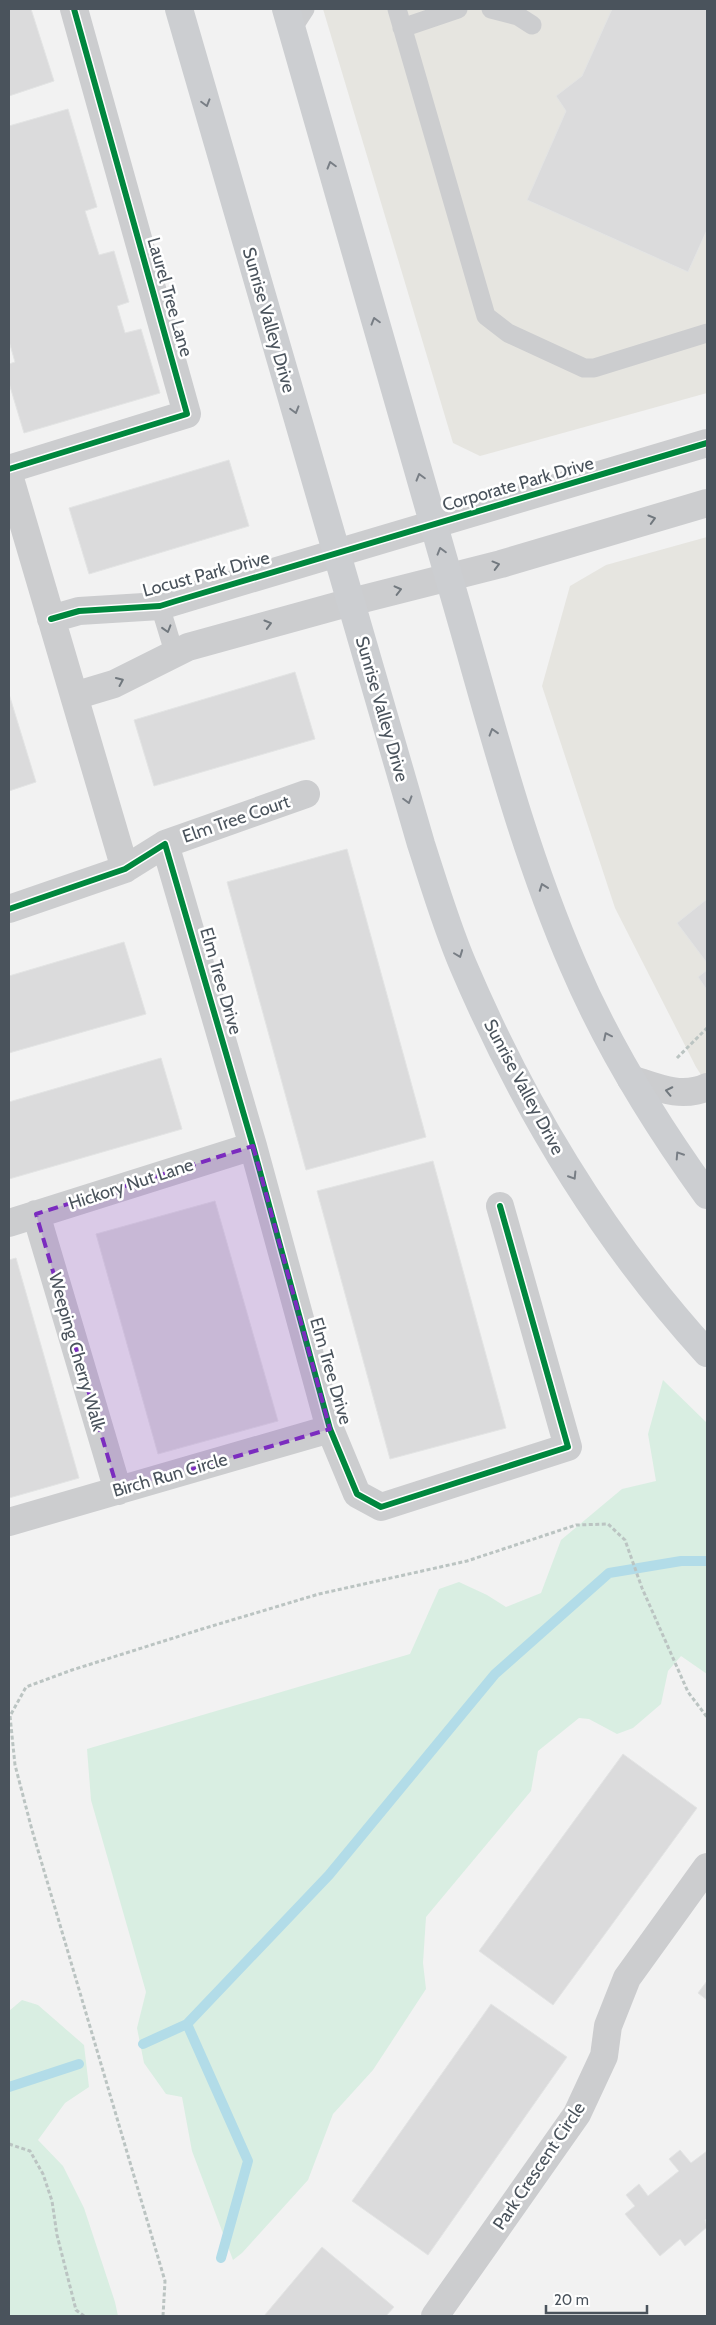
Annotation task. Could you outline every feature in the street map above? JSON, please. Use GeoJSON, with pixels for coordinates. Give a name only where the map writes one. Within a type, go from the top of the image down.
{"type":"FeatureCollection","features":[{"type":"Feature","properties":{"kind":"main road","name":"Sunrise Valley Drive"},"geometry":{"type":"LineString","coordinates":[[179,9],[421,844],[440,904],[462,963],[487,1019],[540,1122],[575,1181],[613,1237],[648,1283],[707,1353]]}},
{"type":"Feature","properties":{"kind":"main road"},"geometry":{"type":"LineString","coordinates":[[295,16],[433,524],[516,810],[547,899],[573,966],[611,1045],[682,1160],[707,1195]]}},
{"type":"Feature","properties":{"kind":"street","name":"Laurel Tree Lane"},"geometry":{"type":"LineString","coordinates":[[9,468],[187,414],[74,9]]}},
{"type":"Feature","properties":{"kind":"street","name":"Corporate Park Drive"},"geometry":{"type":"LineString","coordinates":[[337,553],[707,443]]}},
{"type":"Feature","properties":{"kind":"street"},"geometry":{"type":"LineString","coordinates":[[9,475],[125,869]]}},
{"type":"Feature","properties":{"kind":"street"},"geometry":{"type":"LineString","coordinates":[[74,696],[114,684],[174,652],[272,622],[501,564],[707,503]]}},
{"type":"Feature","properties":{"kind":"street","name":"Locust Park Drive"},"geometry":{"type":"LineString","coordinates":[[51,619],[79,611],[160,606],[337,553]]}},
{"type":"Feature","properties":{"kind":"street","name":"Elm Tree Court"},"geometry":{"type":"LineString","coordinates":[[165,844],[306,794]]}},
{"type":"Feature","properties":{"kind":"street"},"geometry":{"type":"LineString","coordinates":[[9,909],[125,869],[165,844]]}},
{"type":"Feature","properties":{"kind":"street","name":"Elm Tree Drive"},"geometry":{"type":"LineString","coordinates":[[165,844],[253,1146],[330,1428],[357,1494],[381,1507],[568,1447],[500,1206]]}},
{"type":"Feature","properties":{"kind":"street"},"geometry":{"type":"LineString","coordinates":[[631,1079],[667,1091],[680,1093],[693,1092],[707,1087]]}},
{"type":"Feature","properties":{"kind":"street","name":"Hickory Nut Lane"},"geometry":{"type":"LineString","coordinates":[[9,1223],[253,1146]]}},
{"type":"Feature","properties":{"kind":"street","name":"Weeping Cherry Walk"},"geometry":{"type":"LineString","coordinates":[[36,1214],[118,1491]]}},
{"type":"Feature","properties":{"kind":"street","name":"Birch Run Circle"},"geometry":{"type":"LineString","coordinates":[[9,1522],[330,1428]]}},
{"type":"Feature","properties":{"kind":"street","name":"Park Crescent Circle"},"geometry":{"type":"LineString","coordinates":[[444,2312],[577,2114],[604,2056],[608,2026],[627,1978],[707,1867]]}},
{"type":"Feature","properties":{"kind":"lane"},"geometry":{"type":"LineString","coordinates":[[397,9],[486,316],[508,333],[584,368],[594,368],[707,333]]}},
{"type":"Feature","properties":{"kind":"lane"},"geometry":{"type":"LineString","coordinates":[[402,28],[458,9]]}},
{"type":"Feature","properties":{"kind":"lane"},"geometry":{"type":"LineString","coordinates":[[491,9],[518,16],[532,24]]}},
{"type":"Feature","properties":{"kind":"lane"},"geometry":{"type":"LineString","coordinates":[[160,606],[174,652]]}},
{"type":"Feature","properties":{"kind":"path"},"geometry":{"type":"LineString","coordinates":[[677,1058],[707,1028]]}},
{"type":"Feature","properties":{"kind":"path"},"geometry":{"type":"LineString","coordinates":[[163,2316],[165,2281],[38,1848],[16,1765],[10,1716],[26,1687],[72,1670],[319,1594],[467,1561],[576,1525],[608,1524],[625,1540],[642,1588],[688,1692],[707,1717]]}},
{"type":"Feature","properties":{"kind":"path"},"geometry":{"type":"LineString","coordinates":[[9,2144],[30,2151],[43,2174],[52,2201],[57,2235],[76,2310],[84,2316]]}},
{"type":"Feature","properties":{"kind":"highlighted area"},"geometry":{"type":"Polygon","coordinates":[[[253,1146],[330,1429],[118,1491],[36,1214],[253,1146]]]}},
{"type":"Feature","properties":{"kind":"shaded area"},"geometry":{"type":"Polygon","coordinates":[[[323,9],[707,9],[707,393],[480,456],[453,443],[323,9]]]}},
{"type":"Feature","properties":{"kind":"shaded area"},"geometry":{"type":"Polygon","coordinates":[[[707,537],[707,1084],[696,1067],[615,908],[542,686],[570,586],[606,565],[707,537]]]}},
{"type":"Feature","properties":{"kind":"green space"},"geometry":{"type":"Polygon","coordinates":[[[663,1380],[707,1423],[707,1674],[681,1656],[668,1671],[661,1704],[633,1728],[617,1734],[589,1719],[579,1718],[538,1751],[531,1791],[426,1917],[423,1963],[426,1989],[373,2070],[333,2114],[308,2180],[242,2253],[233,2260],[192,2151],[182,2097],[166,2094],[144,2063],[137,2028],[146,1992],[91,1800],[87,1749],[410,1654],[439,1589],[459,1582],[487,1595],[506,1607],[541,1593],[561,1540],[622,1489],[656,1481],[648,1434],[663,1380]]]}},
{"type":"Feature","properties":{"kind":"green space"},"geometry":{"type":"Polygon","coordinates":[[[22,2000],[38,2005],[84,2045],[89,2087],[65,2103],[38,2140],[63,2166],[84,2208],[118,2316],[9,2316],[9,2011],[22,2000]]]}},
{"type":"Feature","properties":{"kind":"building"},"geometry":{"type":"Polygon","coordinates":[[[9,9],[31,9],[54,81],[9,96],[9,9]]]}},
{"type":"Feature","properties":{"kind":"building"},"geometry":{"type":"Polygon","coordinates":[[[612,9],[707,9],[707,230],[688,272],[527,200],[566,111],[556,96],[582,76],[612,9]]]}},
{"type":"Feature","properties":{"kind":"building"},"geometry":{"type":"Polygon","coordinates":[[[68,109],[97,207],[85,211],[99,255],[114,251],[129,302],[117,306],[125,333],[141,329],[160,393],[24,433],[9,383],[9,364],[15,362],[9,341],[9,126],[68,109]]]}},
{"type":"Feature","properties":{"kind":"building"},"geometry":{"type":"Polygon","coordinates":[[[229,460],[249,526],[89,574],[69,508],[229,460]]]}},
{"type":"Feature","properties":{"kind":"building"},"geometry":{"type":"Polygon","coordinates":[[[295,672],[315,739],[154,786],[134,720],[295,672]]]}},
{"type":"Feature","properties":{"kind":"building"},"geometry":{"type":"Polygon","coordinates":[[[9,694],[36,782],[9,791],[9,694]]]}},
{"type":"Feature","properties":{"kind":"building"},"geometry":{"type":"Polygon","coordinates":[[[347,849],[426,1137],[306,1170],[227,882],[347,849]]]}},
{"type":"Feature","properties":{"kind":"building"},"geometry":{"type":"Polygon","coordinates":[[[707,899],[707,963],[677,923],[707,899]]]}},
{"type":"Feature","properties":{"kind":"building"},"geometry":{"type":"Polygon","coordinates":[[[124,942],[146,1014],[9,1053],[9,976],[124,942]]]}},
{"type":"Feature","properties":{"kind":"building"},"geometry":{"type":"Polygon","coordinates":[[[707,970],[707,990],[698,977],[707,970]]]}},
{"type":"Feature","properties":{"kind":"building"},"geometry":{"type":"Polygon","coordinates":[[[161,1058],[182,1129],[9,1179],[9,1102],[161,1058]]]}},
{"type":"Feature","properties":{"kind":"building"},"geometry":{"type":"Polygon","coordinates":[[[433,1161],[506,1428],[390,1459],[317,1191],[433,1161]]]}},
{"type":"Feature","properties":{"kind":"building"},"geometry":{"type":"Polygon","coordinates":[[[215,1201],[278,1421],[158,1454],[96,1234],[215,1201]]]}},
{"type":"Feature","properties":{"kind":"building"},"geometry":{"type":"Polygon","coordinates":[[[16,1258],[79,1478],[9,1498],[9,1260],[16,1258]]]}},
{"type":"Feature","properties":{"kind":"building"},"geometry":{"type":"Polygon","coordinates":[[[623,1754],[697,1808],[553,2005],[479,1951],[623,1754]]]}},
{"type":"Feature","properties":{"kind":"building"},"geometry":{"type":"Polygon","coordinates":[[[707,1981],[707,2000],[698,1993],[707,1981]]]}},
{"type":"Feature","properties":{"kind":"building"},"geometry":{"type":"Polygon","coordinates":[[[491,2004],[567,2057],[428,2255],[352,2201],[491,2004]]]}},
{"type":"Feature","properties":{"kind":"building"},"geometry":{"type":"Polygon","coordinates":[[[680,2150],[691,2163],[707,2151],[707,2218],[705,2220],[707,2227],[685,2246],[680,2239],[660,2256],[625,2214],[635,2206],[626,2195],[639,2184],[648,2196],[679,2171],[669,2159],[680,2150]]]}},
{"type":"Feature","properties":{"kind":"building"},"geometry":{"type":"Polygon","coordinates":[[[322,2247],[394,2307],[386,2316],[264,2316],[322,2247]]]}},
{"type":"Feature","properties":{"kind":"waterway"},"geometry":{"type":"LineString","coordinates":[[221,2258],[248,2161],[187,2024],[329,1875],[495,1674],[609,1573],[681,1561],[707,1561]]}},
{"type":"Feature","properties":{"kind":"waterway"},"geometry":{"type":"LineString","coordinates":[[143,2044],[187,2024]]}},
{"type":"Feature","properties":{"kind":"waterway"},"geometry":{"type":"LineString","coordinates":[[9,2087],[79,2064]]}},
{"type":"Feature","properties":{"kind":"cycle path"},"geometry":{"type":"LineString","coordinates":[[9,469],[187,414],[74,9]]}},
{"type":"Feature","properties":{"kind":"cycle path"},"geometry":{"type":"LineString","coordinates":[[51,619],[79,611],[160,606],[707,443]]}},
{"type":"Feature","properties":{"kind":"cycle path"},"geometry":{"type":"LineString","coordinates":[[9,909],[125,869],[165,844],[253,1146],[330,1429],[357,1494],[381,1507],[568,1447],[500,1206]]}}]}
